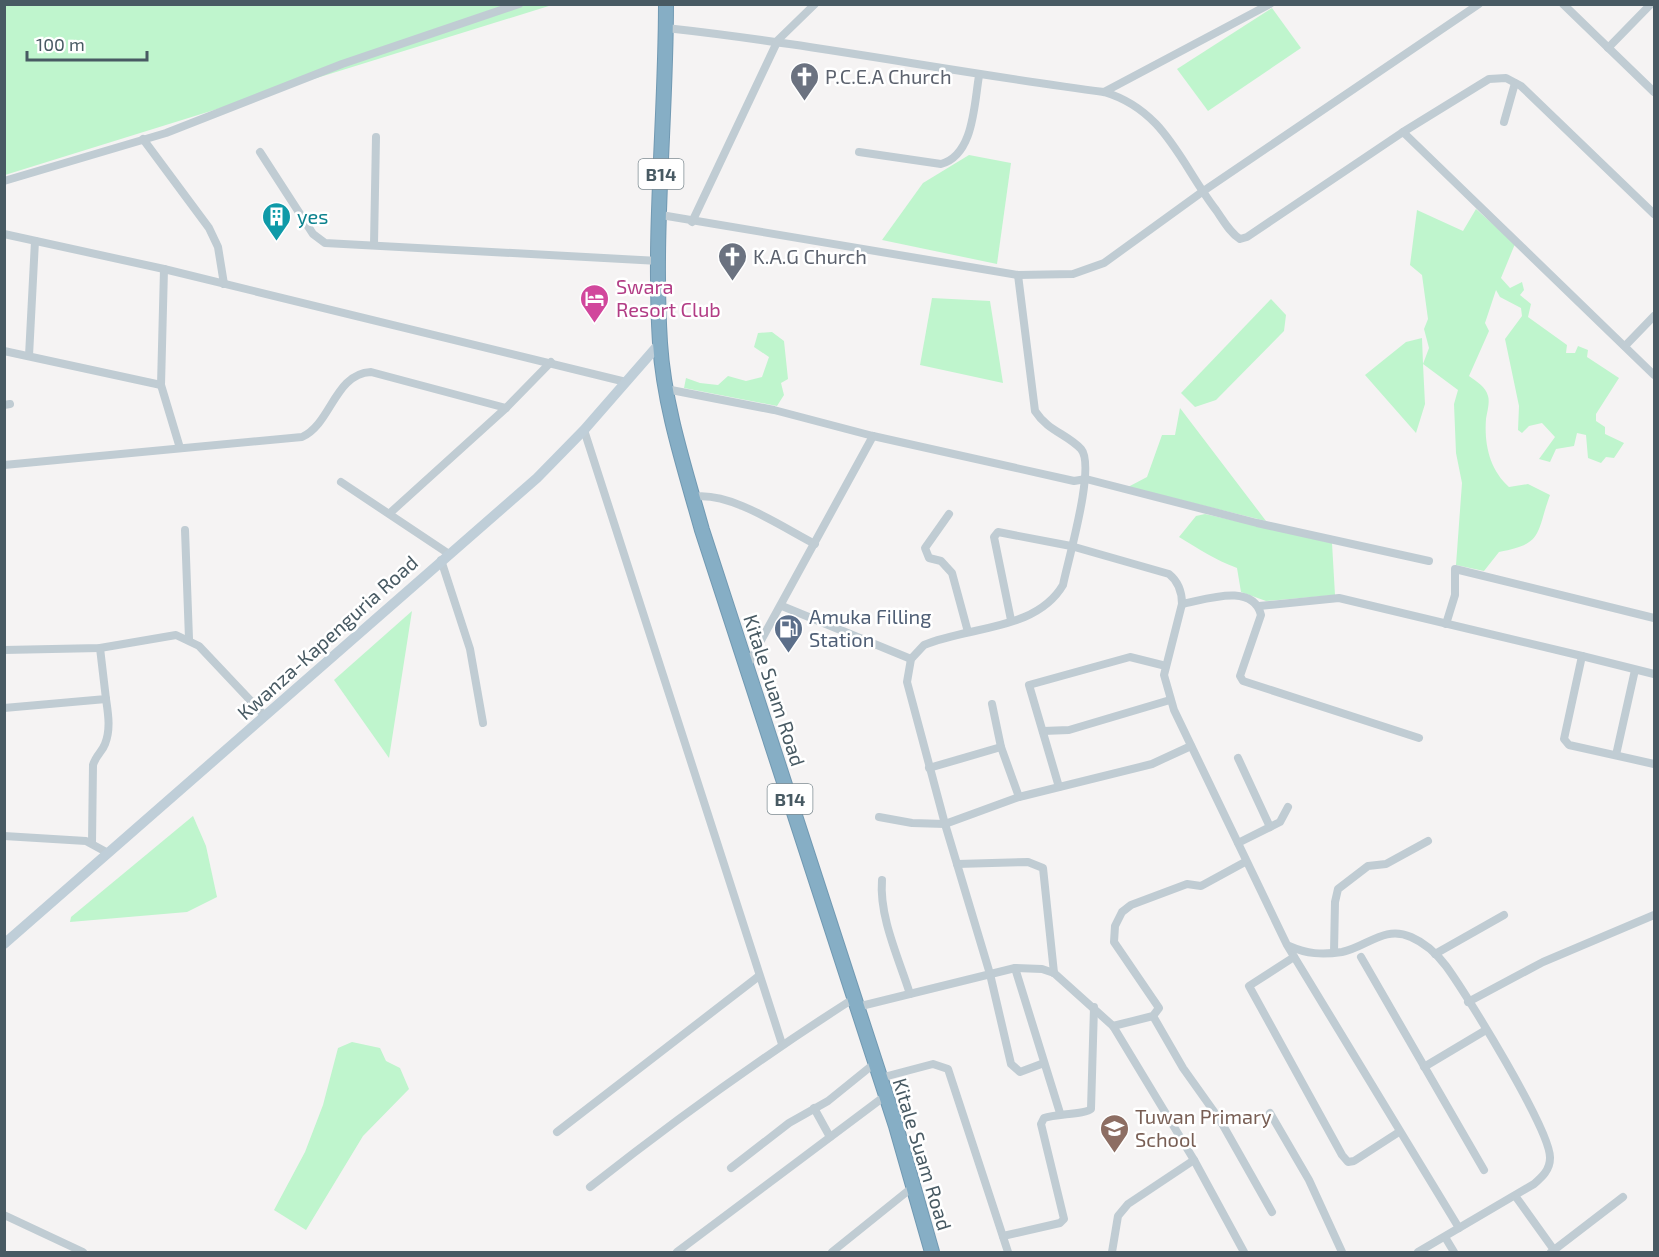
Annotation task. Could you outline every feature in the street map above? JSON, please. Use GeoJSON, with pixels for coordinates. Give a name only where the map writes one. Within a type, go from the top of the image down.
{"type":"FeatureCollection","features":[{"type":"Feature","properties":{"kind":"highway","name":"B14"},"geometry":{"type":"LineString","coordinates":[[660,343],[659,261],[666,4]]}},
{"type":"Feature","properties":{"kind":"highway","name":"Kitale Suam Road"},"geometry":{"type":"LineString","coordinates":[[660,343],[666,389],[693,497],[880,1078],[932,1252]]}},
{"type":"Feature","properties":{"kind":"street"},"geometry":{"type":"LineString","coordinates":[[4,181],[143,140],[342,64],[519,4]]}},
{"type":"Feature","properties":{"kind":"street"},"geometry":{"type":"LineString","coordinates":[[692,222],[778,40],[815,4]]}},
{"type":"Feature","properties":{"kind":"street"},"geometry":{"type":"LineString","coordinates":[[1104,92],[1270,4]]}},
{"type":"Feature","properties":{"kind":"street"},"geometry":{"type":"LineString","coordinates":[[661,215],[1017,275],[1073,274],[1104,263],[1202,192],[1479,4]]}},
{"type":"Feature","properties":{"kind":"street"},"geometry":{"type":"LineString","coordinates":[[1563,4],[1654,92]]}},
{"type":"Feature","properties":{"kind":"street"},"geometry":{"type":"LineString","coordinates":[[1608,48],[1651,4]]}},
{"type":"Feature","properties":{"kind":"street"},"geometry":{"type":"LineString","coordinates":[[666,28],[778,40],[979,76],[1104,92],[1138,106],[1157,124],[1175,147],[1202,192],[1237,237],[1243,238],[1403,132],[1490,79],[1506,78],[1515,83],[1654,214]]}},
{"type":"Feature","properties":{"kind":"street"},"geometry":{"type":"LineString","coordinates":[[859,152],[941,164],[949,162],[958,155],[970,127],[979,76]]}},
{"type":"Feature","properties":{"kind":"street"},"geometry":{"type":"LineString","coordinates":[[1504,122],[1515,83]]}},
{"type":"Feature","properties":{"kind":"street"},"geometry":{"type":"LineString","coordinates":[[1403,132],[1654,375]]}},
{"type":"Feature","properties":{"kind":"street"},"geometry":{"type":"LineString","coordinates":[[374,243],[376,137]]}},
{"type":"Feature","properties":{"kind":"street"},"geometry":{"type":"LineString","coordinates":[[143,140],[209,228],[218,247],[224,284]]}},
{"type":"Feature","properties":{"kind":"street"},"geometry":{"type":"LineString","coordinates":[[260,152],[318,240],[334,244],[374,243],[659,261]]}},
{"type":"Feature","properties":{"kind":"street"},"geometry":{"type":"LineString","coordinates":[[4,234],[164,269],[626,382]]}},
{"type":"Feature","properties":{"kind":"street"},"geometry":{"type":"LineString","coordinates":[[29,356],[35,241]]}},
{"type":"Feature","properties":{"kind":"street"},"geometry":{"type":"LineString","coordinates":[[164,269],[161,385],[180,448]]}},
{"type":"Feature","properties":{"kind":"street"},"geometry":{"type":"LineString","coordinates":[[1017,275],[1035,411],[1042,422],[1080,448],[1087,458],[1086,479],[1063,585],[1057,595],[1037,612],[924,645],[911,659],[908,690],[990,974],[1011,1064],[1020,1072],[1044,1063]]}},
{"type":"Feature","properties":{"kind":"street"},"geometry":{"type":"LineString","coordinates":[[1625,346],[1654,316]]}},
{"type":"Feature","properties":{"kind":"street","name":"Kwanza-Kapenguria Road"},"geometry":{"type":"LineString","coordinates":[[4,944],[537,478],[584,430],[660,343]]}},
{"type":"Feature","properties":{"kind":"street"},"geometry":{"type":"LineString","coordinates":[[4,351],[161,385]]}},
{"type":"Feature","properties":{"kind":"street"},"geometry":{"type":"LineString","coordinates":[[390,513],[506,408],[551,362]]}},
{"type":"Feature","properties":{"kind":"street"},"geometry":{"type":"LineString","coordinates":[[4,465],[302,437],[313,428],[348,380],[361,373],[371,372],[506,408]]}},
{"type":"Feature","properties":{"kind":"street"},"geometry":{"type":"LineString","coordinates":[[666,389],[774,410],[873,436],[1074,481],[1086,479],[1257,523],[1429,561]]}},
{"type":"Feature","properties":{"kind":"street"},"geometry":{"type":"LineString","coordinates":[[584,430],[782,1044]]}},
{"type":"Feature","properties":{"kind":"street"},"geometry":{"type":"LineString","coordinates":[[746,666],[782,606],[873,436]]}},
{"type":"Feature","properties":{"kind":"street"},"geometry":{"type":"LineString","coordinates":[[340,482],[390,513],[445,557],[470,649],[483,723]]}},
{"type":"Feature","properties":{"kind":"street"},"geometry":{"type":"LineString","coordinates":[[693,497],[709,495],[749,510],[815,544]]}},
{"type":"Feature","properties":{"kind":"street"},"geometry":{"type":"LineString","coordinates":[[949,514],[925,548],[929,558],[941,561],[952,573],[968,632]]}},
{"type":"Feature","properties":{"kind":"street"},"geometry":{"type":"LineString","coordinates":[[185,530],[189,639]]}},
{"type":"Feature","properties":{"kind":"street"},"geometry":{"type":"LineString","coordinates":[[1011,620],[994,537],[995,533],[1003,531],[1071,546],[1169,574],[1179,584],[1182,604],[1166,666],[1165,684],[1170,700],[1245,862],[1287,945],[1458,1228]]}},
{"type":"Feature","properties":{"kind":"street"},"geometry":{"type":"LineString","coordinates":[[1446,624],[1455,595],[1455,569],[1654,618]]}},
{"type":"Feature","properties":{"kind":"street"},"geometry":{"type":"LineString","coordinates":[[1182,604],[1232,595],[1245,597],[1259,606],[1339,598],[1654,674]]}},
{"type":"Feature","properties":{"kind":"street"},"geometry":{"type":"LineString","coordinates":[[782,606],[911,659]]}},
{"type":"Feature","properties":{"kind":"street"},"geometry":{"type":"LineString","coordinates":[[1259,606],[1261,615],[1240,676],[1243,681],[1419,738]]}},
{"type":"Feature","properties":{"kind":"street"},"geometry":{"type":"LineString","coordinates":[[4,650],[100,648],[176,635],[189,639],[199,646],[265,716]]}},
{"type":"Feature","properties":{"kind":"street"},"geometry":{"type":"LineString","coordinates":[[92,843],[93,765],[107,738],[109,719],[100,648]]}},
{"type":"Feature","properties":{"kind":"street"},"geometry":{"type":"LineString","coordinates":[[1582,656],[1565,741],[1569,746],[1654,764]]}},
{"type":"Feature","properties":{"kind":"street"},"geometry":{"type":"LineString","coordinates":[[1059,787],[1029,685],[1130,657],[1166,666]]}},
{"type":"Feature","properties":{"kind":"street"},"geometry":{"type":"LineString","coordinates":[[1616,755],[1635,670]]}},
{"type":"Feature","properties":{"kind":"street"},"geometry":{"type":"LineString","coordinates":[[4,708],[106,699]]}},
{"type":"Feature","properties":{"kind":"street"},"geometry":{"type":"LineString","coordinates":[[1043,731],[1069,730],[1170,700]]}},
{"type":"Feature","properties":{"kind":"street"},"geometry":{"type":"LineString","coordinates":[[992,704],[1001,747],[1019,797]]}},
{"type":"Feature","properties":{"kind":"street"},"geometry":{"type":"LineString","coordinates":[[879,817],[912,823],[945,824],[1019,797],[1152,764],[1191,746]]}},
{"type":"Feature","properties":{"kind":"street"},"geometry":{"type":"LineString","coordinates":[[929,768],[1001,747]]}},
{"type":"Feature","properties":{"kind":"street"},"geometry":{"type":"LineString","coordinates":[[1238,758],[1270,827]]}},
{"type":"Feature","properties":{"kind":"street"},"geometry":{"type":"LineString","coordinates":[[1238,843],[1285,818],[1288,807]]}},
{"type":"Feature","properties":{"kind":"street"},"geometry":{"type":"LineString","coordinates":[[4,836],[92,843],[108,853]]}},
{"type":"Feature","properties":{"kind":"street"},"geometry":{"type":"LineString","coordinates":[[1334,952],[1335,902],[1338,889],[1368,866],[1386,864],[1428,841]]}},
{"type":"Feature","properties":{"kind":"street"},"geometry":{"type":"LineString","coordinates":[[957,864],[1028,862],[1043,868],[1054,973]]}},
{"type":"Feature","properties":{"kind":"street"},"geometry":{"type":"LineString","coordinates":[[1113,1026],[1153,1016],[1159,1008],[1114,942],[1115,926],[1122,912],[1131,905],[1187,884],[1201,886],[1245,862]]}},
{"type":"Feature","properties":{"kind":"street"},"geometry":{"type":"LineString","coordinates":[[882,880],[881,890],[887,917],[910,994]]}},
{"type":"Feature","properties":{"kind":"street"},"geometry":{"type":"LineString","coordinates":[[1435,954],[1504,915]]}},
{"type":"Feature","properties":{"kind":"street"},"geometry":{"type":"LineString","coordinates":[[1468,1002],[1544,962],[1654,915]]}},
{"type":"Feature","properties":{"kind":"street"},"geometry":{"type":"LineString","coordinates":[[1287,945],[1316,954],[1344,951],[1384,933],[1411,937],[1435,954],[1486,1030],[1516,1082],[1549,1148],[1550,1158],[1546,1172],[1516,1197],[1418,1252]]}},
{"type":"Feature","properties":{"kind":"street"},"geometry":{"type":"LineString","coordinates":[[1294,957],[1249,986],[1342,1155],[1348,1162],[1354,1161],[1399,1132]]}},
{"type":"Feature","properties":{"kind":"street"},"geometry":{"type":"LineString","coordinates":[[1361,957],[1484,1170]]}},
{"type":"Feature","properties":{"kind":"street"},"geometry":{"type":"LineString","coordinates":[[1015,968],[1060,1113]]}},
{"type":"Feature","properties":{"kind":"street"},"geometry":{"type":"LineString","coordinates":[[590,1187],[690,1109],[782,1044],[855,1003],[910,994],[1015,968],[1042,969],[1054,973],[1113,1026],[1194,1160],[1244,1252]]}},
{"type":"Feature","properties":{"kind":"street"},"geometry":{"type":"LineString","coordinates":[[557,1132],[759,976]]}},
{"type":"Feature","properties":{"kind":"street"},"geometry":{"type":"LineString","coordinates":[[1003,1236],[1060,1223],[1064,1219],[1041,1130],[1044,1118],[1060,1113],[1087,1113],[1091,1109],[1094,1007]]}},
{"type":"Feature","properties":{"kind":"street"},"geometry":{"type":"LineString","coordinates":[[1153,1016],[1182,1068],[1220,1120],[1272,1212]]}},
{"type":"Feature","properties":{"kind":"street"},"geometry":{"type":"LineString","coordinates":[[1424,1067],[1486,1030]]}},
{"type":"Feature","properties":{"kind":"street"},"geometry":{"type":"LineString","coordinates":[[731,1168],[789,1123],[828,1101],[874,1064]]}},
{"type":"Feature","properties":{"kind":"street"},"geometry":{"type":"LineString","coordinates":[[880,1078],[933,1064],[948,1069],[1008,1252]]}},
{"type":"Feature","properties":{"kind":"street"},"geometry":{"type":"LineString","coordinates":[[677,1252],[885,1096]]}},
{"type":"Feature","properties":{"kind":"street"},"geometry":{"type":"LineString","coordinates":[[814,1108],[830,1137]]}},
{"type":"Feature","properties":{"kind":"street"},"geometry":{"type":"LineString","coordinates":[[1270,1113],[1310,1180],[1342,1252]]}},
{"type":"Feature","properties":{"kind":"street"},"geometry":{"type":"LineString","coordinates":[[1112,1252],[1118,1216],[1128,1204],[1194,1160]]}},
{"type":"Feature","properties":{"kind":"street"},"geometry":{"type":"LineString","coordinates":[[832,1252],[914,1186]]}},
{"type":"Feature","properties":{"kind":"street"},"geometry":{"type":"LineString","coordinates":[[1516,1197],[1552,1251],[1623,1197]]}},
{"type":"Feature","properties":{"kind":"street"},"geometry":{"type":"LineString","coordinates":[[4,1215],[83,1252]]}},
{"type":"Feature","properties":{"kind":"street"},"geometry":{"type":"LineString","coordinates":[[1445,1237],[1454,1252]]}},
{"type":"Feature","properties":{"kind":"green space"},"geometry":{"type":"Polygon","coordinates":[[[5,5],[552,5],[5,175],[5,5]]]}},
{"type":"Feature","properties":{"kind":"green space"},"geometry":{"type":"Polygon","coordinates":[[[1272,8],[1301,48],[1208,111],[1177,69],[1272,8]]]}},
{"type":"Feature","properties":{"kind":"green space"},"geometry":{"type":"Polygon","coordinates":[[[969,155],[1011,163],[997,264],[882,240],[923,183],[969,155]]]}},
{"type":"Feature","properties":{"kind":"green space"},"geometry":{"type":"Polygon","coordinates":[[[1476,209],[1515,244],[1501,278],[1510,288],[1522,282],[1524,290],[1520,295],[1531,304],[1528,317],[1567,345],[1566,353],[1575,353],[1578,346],[1588,350],[1587,357],[1619,378],[1596,414],[1596,421],[1605,427],[1605,434],[1624,443],[1614,458],[1606,457],[1601,463],[1588,458],[1586,435],[1577,433],[1574,446],[1556,449],[1550,462],[1539,459],[1555,437],[1542,423],[1529,426],[1522,433],[1518,430],[1519,406],[1505,339],[1522,316],[1521,308],[1500,297],[1496,290],[1485,323],[1489,331],[1469,376],[1483,387],[1488,396],[1487,447],[1497,473],[1509,487],[1528,484],[1550,495],[1540,528],[1531,540],[1514,549],[1499,552],[1484,571],[1456,565],[1462,483],[1456,453],[1454,404],[1458,390],[1423,364],[1429,348],[1424,329],[1428,319],[1422,275],[1410,265],[1417,210],[1463,231],[1476,209]]]}},
{"type":"Feature","properties":{"kind":"green space"},"geometry":{"type":"Polygon","coordinates":[[[932,298],[990,301],[1003,383],[920,365],[932,298]]]}},
{"type":"Feature","properties":{"kind":"green space"},"geometry":{"type":"Polygon","coordinates":[[[1271,299],[1286,315],[1284,331],[1216,400],[1195,407],[1181,393],[1271,299]]]}},
{"type":"Feature","properties":{"kind":"green space"},"geometry":{"type":"Polygon","coordinates":[[[772,332],[784,341],[788,379],[781,383],[784,395],[777,406],[684,388],[686,378],[700,383],[718,385],[728,376],[746,381],[762,377],[769,357],[754,347],[758,333],[772,332]]]}},
{"type":"Feature","properties":{"kind":"green space"},"geometry":{"type":"Polygon","coordinates":[[[1422,338],[1425,404],[1416,433],[1365,375],[1406,342],[1422,338]]]}},
{"type":"Feature","properties":{"kind":"green space"},"geometry":{"type":"Polygon","coordinates":[[[1180,408],[1266,521],[1128,487],[1147,477],[1162,435],[1175,435],[1180,408]]]}},
{"type":"Feature","properties":{"kind":"green space"},"geometry":{"type":"Polygon","coordinates":[[[1205,514],[1332,543],[1335,595],[1266,601],[1241,592],[1237,568],[1214,558],[1179,537],[1196,516],[1205,514]]]}},
{"type":"Feature","properties":{"kind":"green space"},"geometry":{"type":"Polygon","coordinates":[[[412,611],[389,758],[334,680],[412,611]]]}},
{"type":"Feature","properties":{"kind":"green space"},"geometry":{"type":"Polygon","coordinates":[[[193,816],[206,846],[217,897],[187,912],[70,922],[71,917],[193,816]]]}},
{"type":"Feature","properties":{"kind":"green space"},"geometry":{"type":"Polygon","coordinates":[[[352,1042],[380,1048],[386,1061],[400,1068],[409,1089],[363,1136],[306,1230],[274,1210],[305,1152],[323,1105],[338,1048],[352,1042]]]}},
{"type":"Feature","properties":{"kind":"place","name":"P.C.E.A Church"},"geometry":{"type":"Point","coordinates":[804,102]}},
{"type":"Feature","properties":{"kind":"place","name":"yes"},"geometry":{"type":"Point","coordinates":[276,242]}},
{"type":"Feature","properties":{"kind":"place","name":"K.A.G Church"},"geometry":{"type":"Point","coordinates":[732,282]}},
{"type":"Feature","properties":{"kind":"place","name":"Swara Resort Club"},"geometry":{"type":"Point","coordinates":[595,324]}},
{"type":"Feature","properties":{"kind":"place","name":"Amuka Filling Station"},"geometry":{"type":"Point","coordinates":[788,654]}},
{"type":"Feature","properties":{"kind":"place","name":"Tuwan Primary School"},"geometry":{"type":"Point","coordinates":[1114,1154]}}]}
